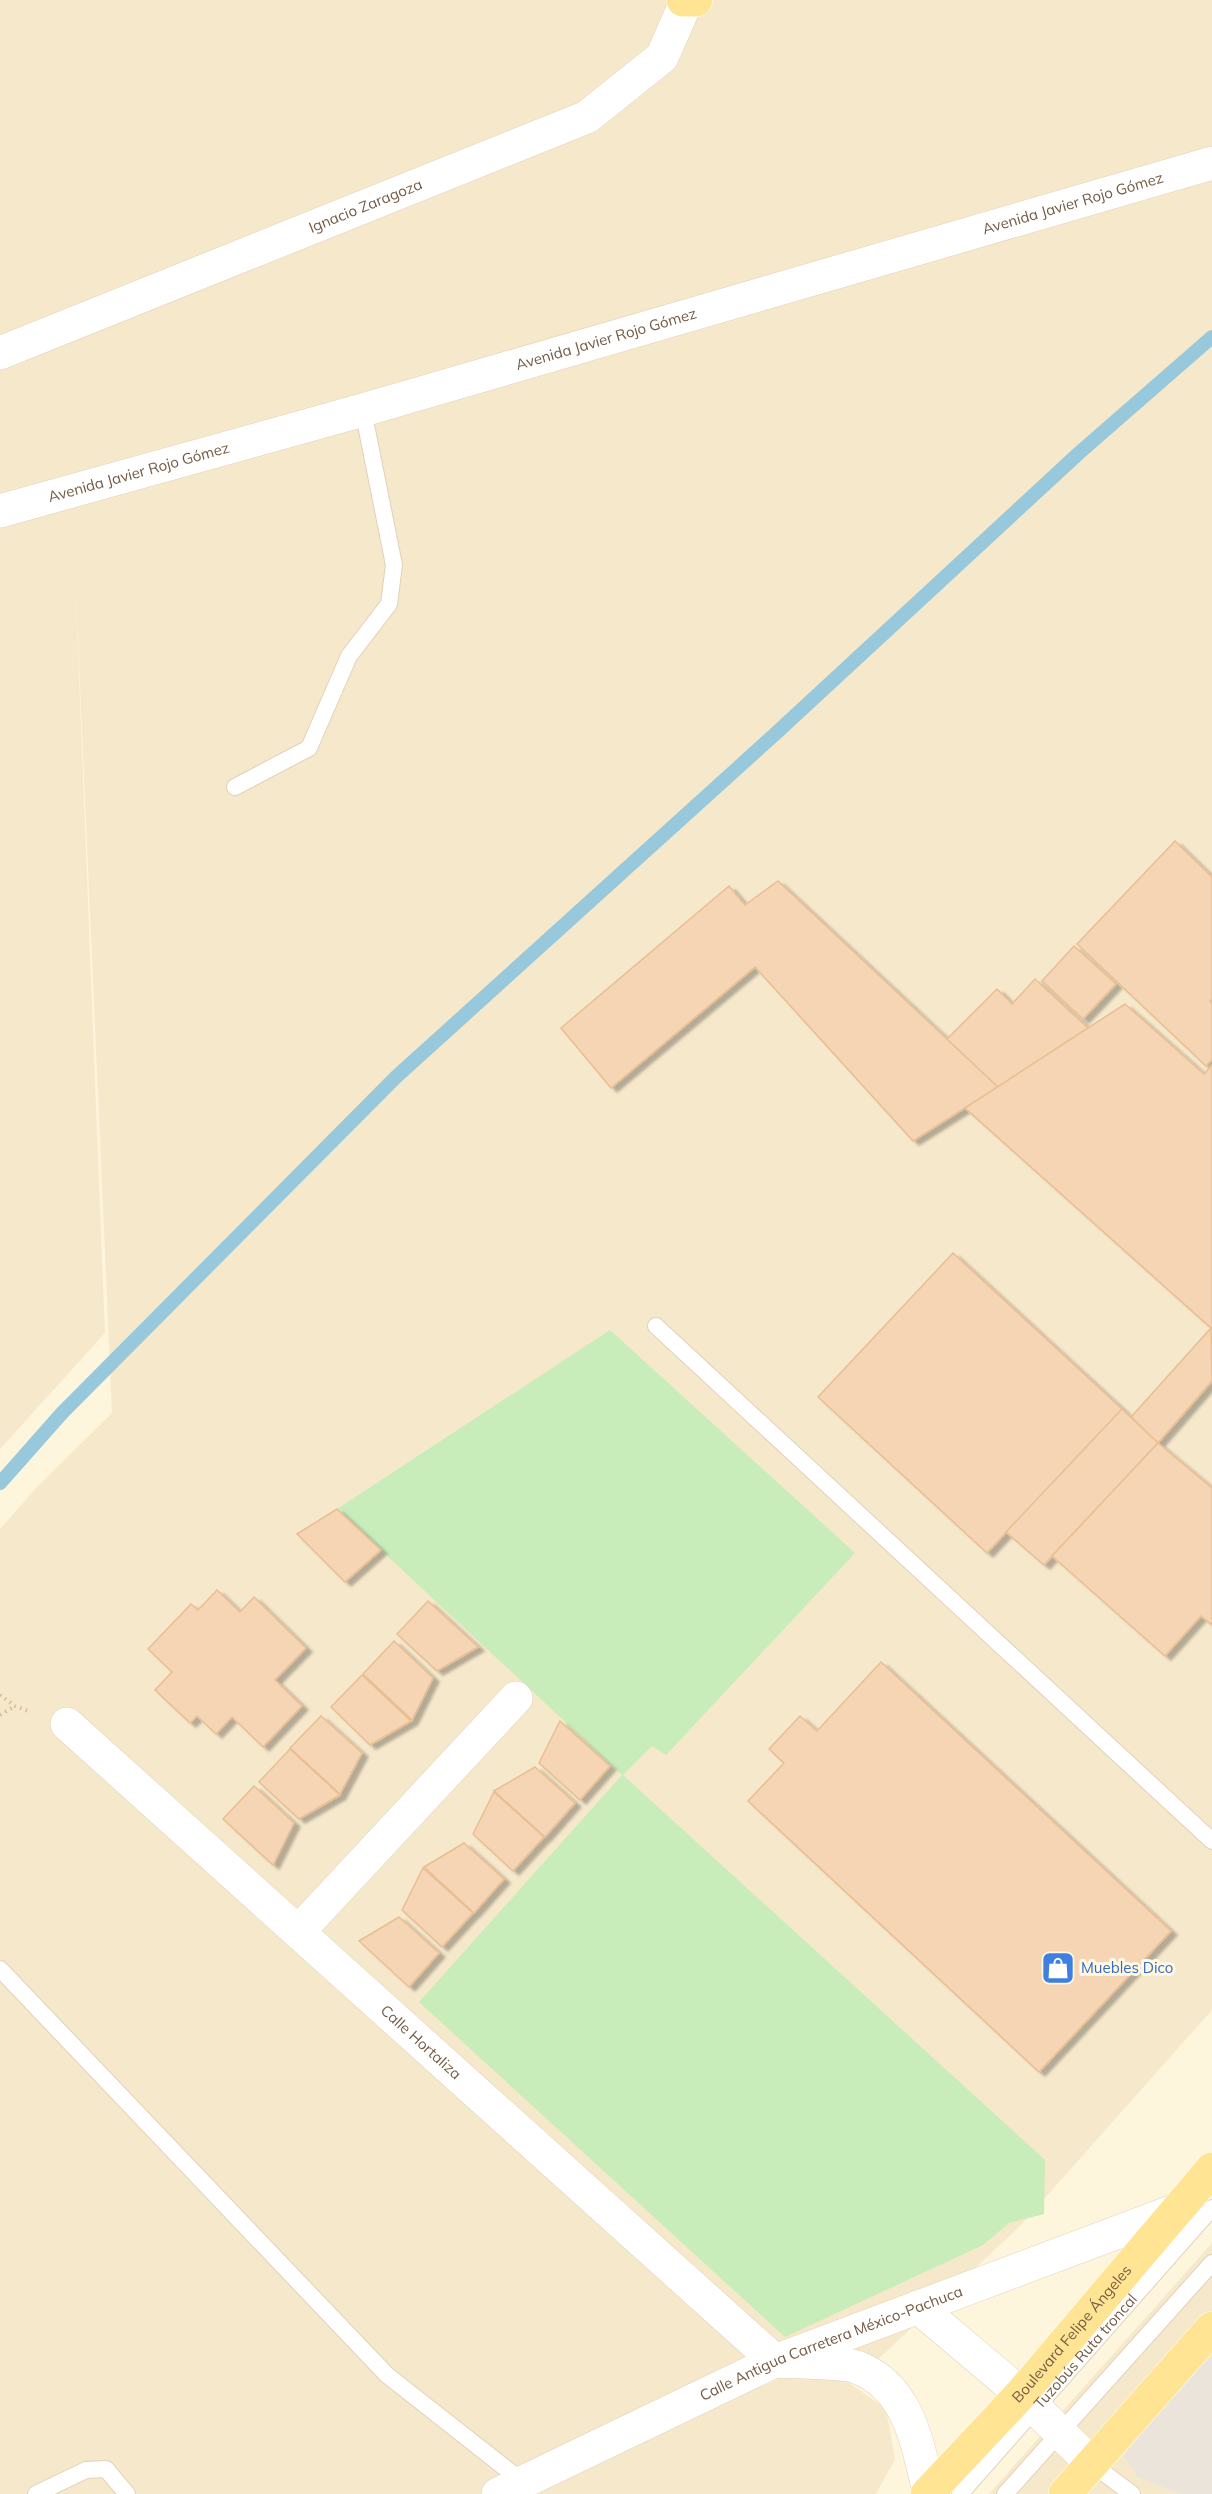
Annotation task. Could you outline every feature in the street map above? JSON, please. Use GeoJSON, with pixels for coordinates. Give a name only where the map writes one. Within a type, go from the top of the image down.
{"type":"FeatureCollection","features":[{"type":"Feature","properties":{"kind":"main road"},"geometry":{"type":"LineString","coordinates":[[686,0],[696,0]]}},
{"type":"Feature","properties":{"kind":"main road","name":"Boulevard Felipe Ángeles"},"geometry":{"type":"LineString","coordinates":[[939,2493],[1028,2401],[1174,2211],[1212,2169]]}},
{"type":"Feature","properties":{"kind":"main road"},"geometry":{"type":"LineString","coordinates":[[1065,2494],[1212,2328]]}},
{"type":"Feature","properties":{"kind":"street","name":"Ignacio Zaragoza"},"geometry":{"type":"LineString","coordinates":[[0,353],[587,117],[662,57],[686,0]]}},
{"type":"Feature","properties":{"kind":"street","name":"Avenida Javier Rojo Gómez"},"geometry":{"type":"LineString","coordinates":[[0,511],[363,410],[1212,163]]}},
{"type":"Feature","properties":{"kind":"street"},"geometry":{"type":"LineString","coordinates":[[298,1932],[516,1698]]}},
{"type":"Feature","properties":{"kind":"street","name":"Calle Hortaliza"},"geometry":{"type":"LineString","coordinates":[[67,1724],[775,2361]]}},
{"type":"Feature","properties":{"kind":"street","name":"Calle Antigua Carretera México-Pachuca"},"geometry":{"type":"LineString","coordinates":[[510,2488],[775,2361],[1174,2211]]}},
{"type":"Feature","properties":{"kind":"street"},"geometry":{"type":"LineString","coordinates":[[918,2307],[1028,2401],[1092,2464]]}},
{"type":"Feature","properties":{"kind":"street"},"geometry":{"type":"LineString","coordinates":[[775,2361],[858,2367],[894,2391],[911,2422],[939,2493]]}},
{"type":"Feature","properties":{"kind":"lane"},"geometry":{"type":"LineString","coordinates":[[235,787],[309,748],[350,656],[389,604],[394,565],[363,410]]}},
{"type":"Feature","properties":{"kind":"lane"},"geometry":{"type":"LineString","coordinates":[[656,1326],[1212,1841]]}},
{"type":"Feature","properties":{"kind":"lane"},"geometry":{"type":"LineString","coordinates":[[0,1969],[387,2375],[510,2488]]}},
{"type":"Feature","properties":{"kind":"lane","name":"Tuzobús Ruta troncal"},"geometry":{"type":"LineString","coordinates":[[1028,2401],[1212,2208]]}},
{"type":"Feature","properties":{"kind":"lane"},"geometry":{"type":"LineString","coordinates":[[1005,2494],[1212,2263]]}},
{"type":"Feature","properties":{"kind":"lane"},"geometry":{"type":"LineString","coordinates":[[1092,2464],[1132,2494]]}},
{"type":"Feature","properties":{"kind":"lane"},"geometry":{"type":"LineString","coordinates":[[36,2494],[86,2470],[106,2469],[127,2494]]}},
{"type":"Feature","properties":{"kind":"path"},"geometry":{"type":"LineString","coordinates":[[0,1715],[15,1706]]}},
{"type":"Feature","properties":{"kind":"shaded area"},"geometry":{"type":"Polygon","coordinates":[[[0,0],[1212,0],[1212,2010],[1020,2226],[856,2380],[784,2371],[522,2494],[0,2494],[0,1529],[38,1486],[112,1413],[75,573],[105,1333],[0,1449],[0,0]]]}},
{"type":"Feature","properties":{"kind":"shaded area"},"geometry":{"type":"Polygon","coordinates":[[[1212,2243],[1212,2494],[989,2494],[1212,2243]]]}},
{"type":"Feature","properties":{"kind":"shaded area"},"geometry":{"type":"Polygon","coordinates":[[[1212,2345],[1212,2494],[1180,2494],[1138,2477],[1124,2456],[1212,2345]]]}},
{"type":"Feature","properties":{"kind":"shaded area"},"geometry":{"type":"Polygon","coordinates":[[[784,2376],[845,2380],[886,2409],[895,2459],[876,2494],[536,2494],[784,2376]]]}},
{"type":"Feature","properties":{"kind":"green space"},"geometry":{"type":"Polygon","coordinates":[[[610,1330],[855,1553],[666,1755],[652,1746],[623,1775],[1045,2160],[1044,2214],[1009,2223],[983,2245],[785,2337],[419,2002],[622,1775],[337,1509],[610,1330]]]}},
{"type":"Feature","properties":{"kind":"building"},"geometry":{"type":"Polygon","coordinates":[[[1175,841],[1212,877],[1212,999],[1210,1001],[1212,1004],[1212,1060],[1206,1066],[1077,944],[1175,841]]]}},
{"type":"Feature","properties":{"kind":"building"},"geometry":{"type":"Polygon","coordinates":[[[778,881],[998,1087],[913,1141],[755,967],[611,1088],[561,1028],[729,886],[745,905],[778,881]]]}},
{"type":"Feature","properties":{"kind":"building"},"geometry":{"type":"Polygon","coordinates":[[[1074,946],[1116,984],[1083,1019],[1042,981],[1074,946]]]}},
{"type":"Feature","properties":{"kind":"building"},"geometry":{"type":"Polygon","coordinates":[[[1035,979],[1088,1028],[998,1087],[947,1039],[997,989],[1012,1004],[1035,979]]]}},
{"type":"Feature","properties":{"kind":"building"},"geometry":{"type":"Polygon","coordinates":[[[1125,1004],[1204,1074],[1212,1065],[1212,1329],[965,1108],[1125,1004]]]}},
{"type":"Feature","properties":{"kind":"building"},"geometry":{"type":"Polygon","coordinates":[[[953,1253],[1122,1409],[987,1553],[818,1397],[953,1253]]]}},
{"type":"Feature","properties":{"kind":"building"},"geometry":{"type":"Polygon","coordinates":[[[1211,1328],[1212,1381],[1158,1443],[1131,1417],[1211,1328]]]}},
{"type":"Feature","properties":{"kind":"building"},"geometry":{"type":"Polygon","coordinates":[[[1122,1409],[1158,1443],[1044,1565],[1006,1532],[1122,1409]]]}},
{"type":"Feature","properties":{"kind":"building"},"geometry":{"type":"Polygon","coordinates":[[[1158,1443],[1212,1488],[1212,1625],[1201,1616],[1165,1656],[1052,1556],[1158,1443]]]}},
{"type":"Feature","properties":{"kind":"building"},"geometry":{"type":"Polygon","coordinates":[[[337,1509],[381,1550],[345,1582],[297,1534],[337,1509]]]}},
{"type":"Feature","properties":{"kind":"building"},"geometry":{"type":"Polygon","coordinates":[[[217,1590],[240,1612],[254,1597],[306,1648],[275,1680],[302,1706],[263,1747],[232,1717],[216,1734],[197,1716],[190,1723],[155,1690],[172,1672],[148,1649],[191,1604],[198,1610],[217,1590]]]}},
{"type":"Feature","properties":{"kind":"building"},"geometry":{"type":"Polygon","coordinates":[[[428,1601],[478,1647],[437,1671],[397,1634],[428,1601]]]}},
{"type":"Feature","properties":{"kind":"building"},"geometry":{"type":"Polygon","coordinates":[[[394,1641],[433,1678],[412,1720],[363,1674],[394,1641]]]}},
{"type":"Feature","properties":{"kind":"building"},"geometry":{"type":"Polygon","coordinates":[[[881,1662],[1171,1931],[1039,2072],[748,1801],[784,1763],[769,1749],[800,1716],[817,1731],[881,1662]]]}},
{"type":"Feature","properties":{"kind":"building"},"geometry":{"type":"Polygon","coordinates":[[[362,1675],[411,1721],[370,1745],[331,1707],[362,1675]]]}},
{"type":"Feature","properties":{"kind":"building"},"geometry":{"type":"Polygon","coordinates":[[[321,1716],[362,1753],[340,1794],[290,1748],[321,1716]]]}},
{"type":"Feature","properties":{"kind":"building"},"geometry":{"type":"Polygon","coordinates":[[[560,1721],[610,1766],[580,1800],[539,1763],[560,1721]]]}},
{"type":"Feature","properties":{"kind":"building"},"geometry":{"type":"Polygon","coordinates":[[[290,1749],[340,1795],[299,1819],[259,1782],[290,1749]]]}},
{"type":"Feature","properties":{"kind":"building"},"geometry":{"type":"Polygon","coordinates":[[[535,1767],[575,1803],[545,1837],[494,1791],[535,1767]]]}},
{"type":"Feature","properties":{"kind":"building"},"geometry":{"type":"Polygon","coordinates":[[[254,1786],[294,1823],[273,1865],[223,1819],[254,1786]]]}},
{"type":"Feature","properties":{"kind":"building"},"geometry":{"type":"Polygon","coordinates":[[[494,1792],[544,1837],[513,1871],[473,1834],[494,1792]]]}},
{"type":"Feature","properties":{"kind":"building"},"geometry":{"type":"Polygon","coordinates":[[[464,1843],[504,1879],[474,1913],[424,1867],[464,1843]]]}},
{"type":"Feature","properties":{"kind":"building"},"geometry":{"type":"Polygon","coordinates":[[[423,1868],[473,1913],[442,1947],[402,1910],[423,1868]]]}},
{"type":"Feature","properties":{"kind":"building"},"geometry":{"type":"Polygon","coordinates":[[[399,1917],[439,1953],[409,1987],[359,1941],[399,1917]]]}},
{"type":"Feature","properties":{"kind":"waterway"},"geometry":{"type":"LineString","coordinates":[[0,1483],[62,1413],[396,1077],[774,735],[1079,453],[1212,337]]}},
{"type":"Feature","properties":{"kind":"place","name":"Muebles Dico"},"geometry":{"type":"Point","coordinates":[1058,1968]}}]}
